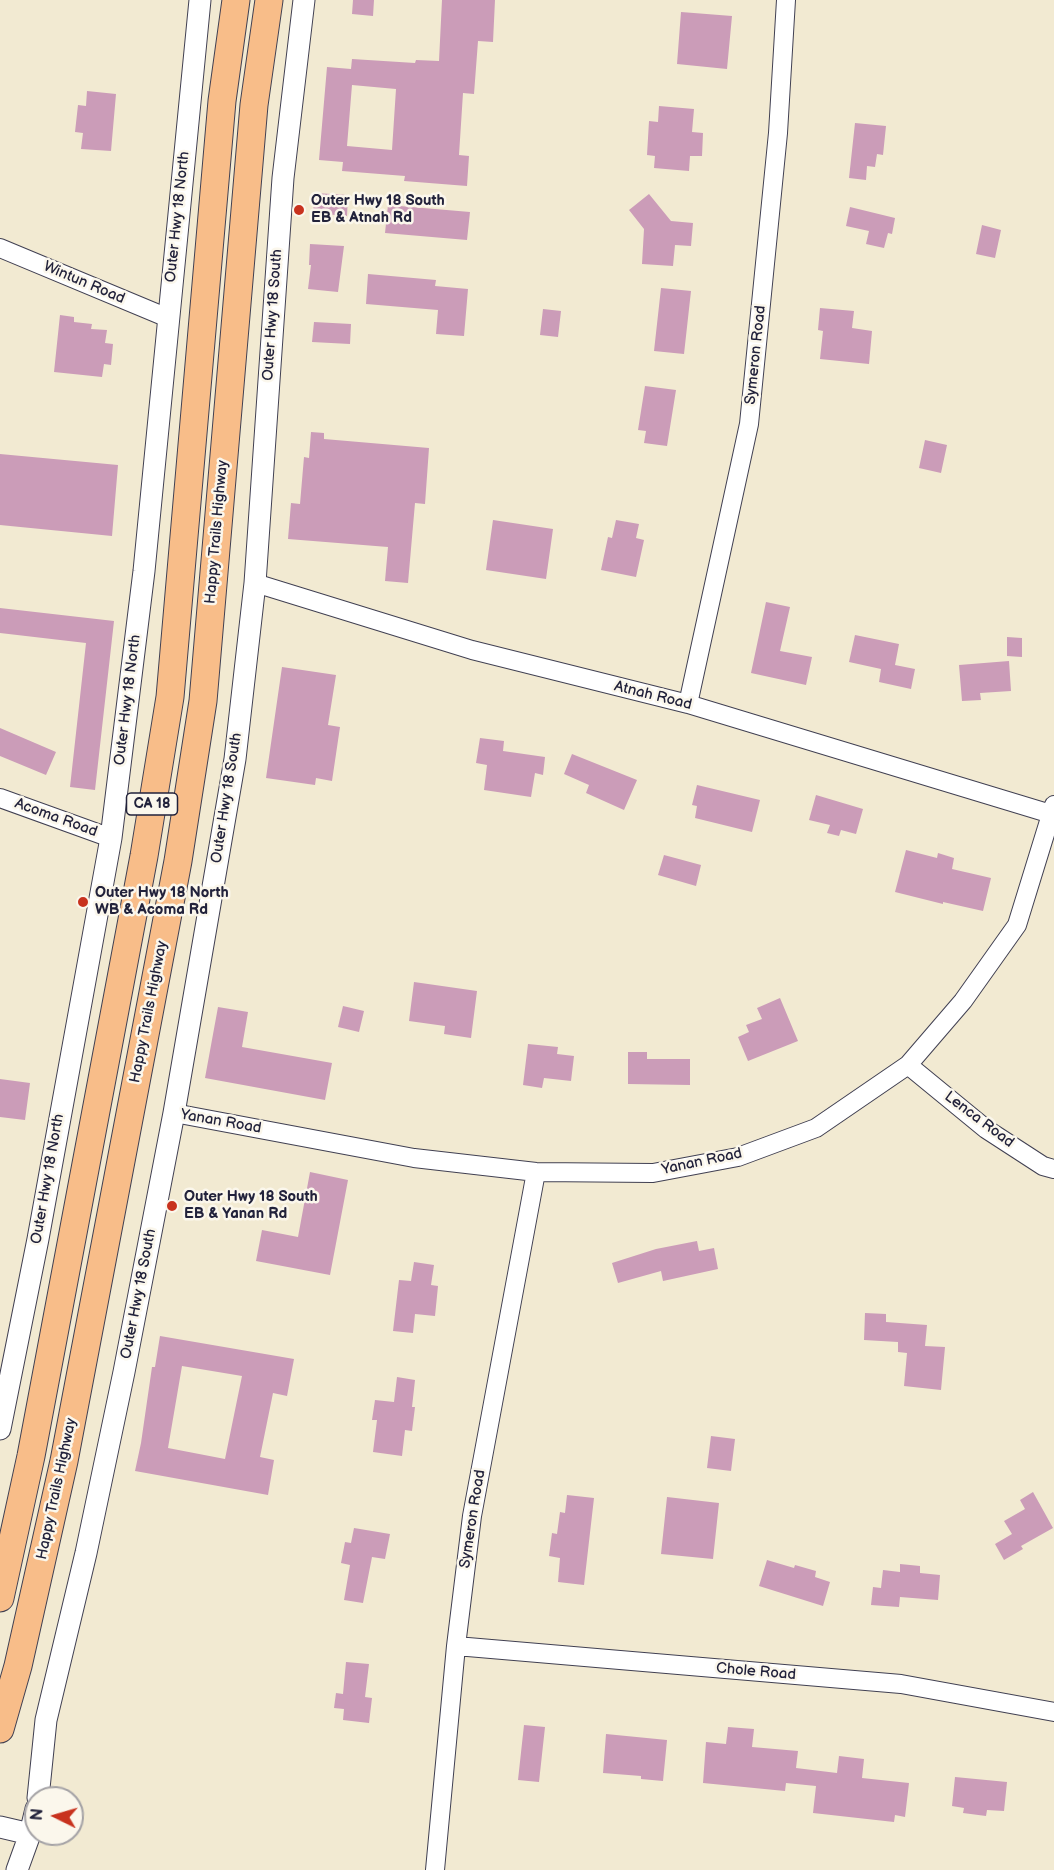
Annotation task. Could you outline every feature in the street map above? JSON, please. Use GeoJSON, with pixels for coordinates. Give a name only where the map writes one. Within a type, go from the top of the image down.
{"type":"FeatureCollection","features":[{"type":"Feature","properties":{"kind":"main road","name":"CA 18"},"geometry":{"type":"LineString","coordinates":[[0,1598],[31,1456],[144,856],[170,697],[222,101],[236,0]]}},
{"type":"Feature","properties":{"kind":"main road","name":"Happy Trails Highway"},"geometry":{"type":"LineString","coordinates":[[0,1729],[18,1666],[64,1461],[178,861],[203,701],[254,105],[269,0]]}},
{"type":"Feature","properties":{"kind":"street","name":"Outer Hwy 18 North"},"geometry":{"type":"LineString","coordinates":[[0,1429],[38,1239],[111,838],[144,571],[200,0]]}},
{"type":"Feature","properties":{"kind":"street","name":"Outer Hwy 18 South"},"geometry":{"type":"LineString","coordinates":[[39,1786],[46,1720],[91,1530],[174,1113],[235,759],[255,583],[282,190],[304,0]]}},
{"type":"Feature","properties":{"kind":"street","name":"Symeron Road"},"geometry":{"type":"LineString","coordinates":[[688,704],[749,424],[778,133],[786,0]]}},
{"type":"Feature","properties":{"kind":"street","name":"Wintun Road"},"geometry":{"type":"LineString","coordinates":[[0,248],[168,318]]}},
{"type":"Feature","properties":{"kind":"street","name":"Atnah Road"},"geometry":{"type":"LineString","coordinates":[[255,583],[472,650],[688,704],[1052,809]]}},
{"type":"Feature","properties":{"kind":"street","name":"Acoma Road"},"geometry":{"type":"LineString","coordinates":[[0,798],[111,838]]}},
{"type":"Feature","properties":{"kind":"street","name":"Yanan Road"},"geometry":{"type":"LineString","coordinates":[[174,1113],[414,1158],[536,1172],[653,1173],[738,1157],[816,1128],[908,1065],[963,1001],[1017,925],[1052,809]]}},
{"type":"Feature","properties":{"kind":"street","name":"Lenca Road"},"geometry":{"type":"LineString","coordinates":[[908,1065],[986,1129],[1043,1166],[1054,1169]]}},
{"type":"Feature","properties":{"kind":"street","name":"Symeron Road"},"geometry":{"type":"LineString","coordinates":[[435,1870],[456,1646],[472,1516],[536,1172]]}},
{"type":"Feature","properties":{"kind":"street","name":"Chole Road"},"geometry":{"type":"LineString","coordinates":[[456,1646],[901,1684],[1054,1712]]}},
{"type":"Feature","properties":{"kind":"street"},"geometry":{"type":"LineString","coordinates":[[0,1827],[24,1832]]}},
{"type":"Feature","properties":{"kind":"street"},"geometry":{"type":"LineString","coordinates":[[17,1870],[25,1846]]}},
{"type":"Feature","properties":{"kind":"building"},"geometry":{"type":"Polygon","coordinates":[[[353,0],[374,0],[373,16],[352,14],[353,0]]]}},
{"type":"Feature","properties":{"kind":"building"},"geometry":{"type":"Polygon","coordinates":[[[442,0],[495,0],[493,42],[478,41],[474,94],[463,93],[459,155],[469,156],[467,186],[404,181],[405,176],[342,171],[343,162],[319,160],[327,67],[351,69],[352,59],[415,63],[416,60],[439,61],[442,0]],[[352,85],[347,146],[392,150],[396,89],[352,85]]]}},
{"type":"Feature","properties":{"kind":"building"},"geometry":{"type":"Polygon","coordinates":[[[681,12],[732,16],[727,69],[677,64],[681,12]]]}},
{"type":"Feature","properties":{"kind":"building"},"geometry":{"type":"Polygon","coordinates":[[[87,91],[116,94],[111,151],[81,149],[83,133],[75,132],[78,105],[86,106],[87,91]]]}},
{"type":"Feature","properties":{"kind":"building"},"geometry":{"type":"Polygon","coordinates":[[[659,106],[694,109],[692,132],[703,133],[702,156],[690,156],[689,171],[654,168],[655,156],[647,155],[649,121],[658,122],[659,106]]]}},
{"type":"Feature","properties":{"kind":"building"},"geometry":{"type":"Polygon","coordinates":[[[855,123],[886,126],[883,155],[877,154],[875,167],[867,166],[866,180],[849,178],[855,123]]]}},
{"type":"Feature","properties":{"kind":"building"},"geometry":{"type":"Polygon","coordinates":[[[315,193],[348,195],[347,216],[313,213],[315,193]]]}},
{"type":"Feature","properties":{"kind":"building"},"geometry":{"type":"Polygon","coordinates":[[[649,194],[671,221],[693,223],[691,246],[675,245],[673,266],[642,264],[644,229],[629,210],[649,194]]]}},
{"type":"Feature","properties":{"kind":"building"},"geometry":{"type":"Polygon","coordinates":[[[388,205],[470,212],[467,240],[385,233],[388,205]]]}},
{"type":"Feature","properties":{"kind":"building"},"geometry":{"type":"Polygon","coordinates":[[[850,207],[895,218],[892,234],[888,233],[884,248],[866,244],[869,231],[846,226],[850,207]]]}},
{"type":"Feature","properties":{"kind":"building"},"geometry":{"type":"Polygon","coordinates":[[[982,225],[1001,230],[995,258],[976,254],[982,225]]]}},
{"type":"Feature","properties":{"kind":"building"},"geometry":{"type":"Polygon","coordinates":[[[310,244],[344,246],[338,292],[308,289],[311,265],[309,265],[310,244]]]}},
{"type":"Feature","properties":{"kind":"building"},"geometry":{"type":"Polygon","coordinates":[[[368,274],[436,280],[435,286],[468,289],[464,336],[436,334],[438,310],[366,304],[368,274]]]}},
{"type":"Feature","properties":{"kind":"building"},"geometry":{"type":"Polygon","coordinates":[[[661,288],[691,291],[684,354],[654,351],[661,288]]]}},
{"type":"Feature","properties":{"kind":"building"},"geometry":{"type":"Polygon","coordinates":[[[820,308],[854,311],[852,328],[872,331],[869,364],[820,359],[823,331],[818,330],[820,308]]]}},
{"type":"Feature","properties":{"kind":"building"},"geometry":{"type":"Polygon","coordinates":[[[543,309],[561,311],[558,337],[540,335],[543,309]]]}},
{"type":"Feature","properties":{"kind":"building"},"geometry":{"type":"Polygon","coordinates":[[[60,315],[74,317],[74,322],[92,324],[91,329],[107,330],[105,343],[113,344],[111,365],[104,364],[102,377],[54,372],[60,315]]]}},
{"type":"Feature","properties":{"kind":"building"},"geometry":{"type":"Polygon","coordinates":[[[314,322],[351,324],[350,344],[312,342],[314,322]]]}},
{"type":"Feature","properties":{"kind":"building"},"geometry":{"type":"Polygon","coordinates":[[[645,386],[676,390],[667,446],[644,443],[646,431],[638,430],[645,386]]]}},
{"type":"Feature","properties":{"kind":"building"},"geometry":{"type":"Polygon","coordinates":[[[311,432],[324,433],[324,439],[429,448],[425,504],[415,503],[408,583],[385,581],[388,547],[288,539],[291,503],[300,504],[304,457],[309,458],[311,432]]]}},
{"type":"Feature","properties":{"kind":"building"},"geometry":{"type":"Polygon","coordinates":[[[925,440],[947,445],[941,473],[919,468],[925,440]]]}},
{"type":"Feature","properties":{"kind":"building"},"geometry":{"type":"Polygon","coordinates":[[[0,454],[118,465],[112,536],[0,525],[0,454]]]}},
{"type":"Feature","properties":{"kind":"building"},"geometry":{"type":"Polygon","coordinates":[[[493,520],[553,529],[546,579],[486,570],[493,520]]]}},
{"type":"Feature","properties":{"kind":"building"},"geometry":{"type":"Polygon","coordinates":[[[616,520],[639,524],[636,538],[644,540],[636,577],[601,570],[608,537],[612,538],[616,520]]]}},
{"type":"Feature","properties":{"kind":"building"},"geometry":{"type":"Polygon","coordinates":[[[766,602],[790,607],[780,651],[812,657],[806,685],[751,673],[766,602]]]}},
{"type":"Feature","properties":{"kind":"building"},"geometry":{"type":"Polygon","coordinates":[[[0,608],[114,621],[95,790],[70,787],[86,643],[0,633],[0,608]]]}},
{"type":"Feature","properties":{"kind":"building"},"geometry":{"type":"Polygon","coordinates":[[[855,635],[899,644],[895,665],[915,669],[911,689],[879,682],[881,669],[849,662],[855,635]]]}},
{"type":"Feature","properties":{"kind":"building"},"geometry":{"type":"Polygon","coordinates":[[[1007,637],[1022,638],[1022,657],[1007,656],[1007,637]]]}},
{"type":"Feature","properties":{"kind":"building"},"geometry":{"type":"Polygon","coordinates":[[[1009,661],[1011,691],[980,693],[981,700],[962,701],[959,665],[1009,661]]]}},
{"type":"Feature","properties":{"kind":"building"},"geometry":{"type":"Polygon","coordinates":[[[282,667],[336,675],[328,725],[340,727],[332,781],[316,778],[315,785],[266,778],[282,667]]]}},
{"type":"Feature","properties":{"kind":"building"},"geometry":{"type":"Polygon","coordinates":[[[0,728],[56,752],[46,775],[0,756],[0,728]]]}},
{"type":"Feature","properties":{"kind":"building"},"geometry":{"type":"Polygon","coordinates":[[[480,738],[504,741],[503,751],[545,757],[543,775],[535,773],[531,797],[484,790],[487,765],[476,763],[480,738]]]}},
{"type":"Feature","properties":{"kind":"building"},"geometry":{"type":"Polygon","coordinates":[[[572,754],[637,780],[624,810],[586,793],[589,785],[564,774],[572,754]]]}},
{"type":"Feature","properties":{"kind":"building"},"geometry":{"type":"Polygon","coordinates":[[[697,785],[760,800],[752,832],[695,818],[697,806],[692,805],[697,785]]]}},
{"type":"Feature","properties":{"kind":"building"},"geometry":{"type":"Polygon","coordinates":[[[816,795],[863,809],[856,834],[841,830],[839,836],[827,833],[830,825],[809,820],[816,795]]]}},
{"type":"Feature","properties":{"kind":"building"},"geometry":{"type":"Polygon","coordinates":[[[906,850],[937,858],[938,853],[954,858],[952,869],[991,878],[983,911],[895,892],[906,850]]]}},
{"type":"Feature","properties":{"kind":"building"},"geometry":{"type":"Polygon","coordinates":[[[664,855],[701,865],[696,886],[658,875],[664,855]]]}},
{"type":"Feature","properties":{"kind":"building"},"geometry":{"type":"Polygon","coordinates":[[[414,982],[477,991],[471,1038],[444,1034],[445,1026],[409,1021],[414,982]]]}},
{"type":"Feature","properties":{"kind":"building"},"geometry":{"type":"Polygon","coordinates":[[[780,998],[798,1041],[748,1061],[738,1037],[749,1032],[746,1025],[762,1019],[757,1008],[780,998]]]}},
{"type":"Feature","properties":{"kind":"building"},"geometry":{"type":"Polygon","coordinates":[[[343,1006],[364,1011],[359,1032],[338,1027],[343,1006]]]}},
{"type":"Feature","properties":{"kind":"building"},"geometry":{"type":"Polygon","coordinates":[[[218,1007],[248,1012],[242,1047],[332,1063],[325,1100],[205,1078],[218,1007]]]}},
{"type":"Feature","properties":{"kind":"building"},"geometry":{"type":"Polygon","coordinates":[[[528,1044],[558,1047],[557,1054],[574,1056],[571,1081],[544,1078],[542,1088],[523,1085],[528,1044]]]}},
{"type":"Feature","properties":{"kind":"building"},"geometry":{"type":"Polygon","coordinates":[[[628,1052],[647,1052],[647,1059],[690,1059],[690,1085],[628,1084],[628,1052]]]}},
{"type":"Feature","properties":{"kind":"building"},"geometry":{"type":"Polygon","coordinates":[[[0,1079],[30,1083],[25,1120],[0,1117],[0,1079]]]}},
{"type":"Feature","properties":{"kind":"building"},"geometry":{"type":"Polygon","coordinates":[[[310,1172],[348,1180],[330,1275],[256,1261],[262,1230],[298,1237],[310,1172]]]}},
{"type":"Feature","properties":{"kind":"building"},"geometry":{"type":"Polygon","coordinates":[[[697,1241],[699,1251],[714,1248],[718,1269],[663,1281],[661,1271],[618,1283],[612,1263],[656,1249],[697,1241]]]}},
{"type":"Feature","properties":{"kind":"building"},"geometry":{"type":"Polygon","coordinates":[[[414,1262],[434,1265],[431,1285],[438,1286],[435,1316],[415,1314],[413,1333],[393,1331],[399,1280],[411,1281],[414,1262]]]}},
{"type":"Feature","properties":{"kind":"building"},"geometry":{"type":"Polygon","coordinates":[[[865,1313],[886,1314],[886,1322],[927,1325],[925,1346],[945,1347],[941,1390],[904,1386],[907,1353],[898,1352],[898,1342],[864,1340],[865,1313]]]}},
{"type":"Feature","properties":{"kind":"building"},"geometry":{"type":"Polygon","coordinates":[[[160,1336],[294,1359],[287,1396],[273,1393],[260,1457],[274,1460],[268,1495],[135,1471],[152,1367],[155,1367],[160,1336]],[[182,1366],[168,1448],[225,1459],[242,1376],[182,1366]]]}},
{"type":"Feature","properties":{"kind":"building"},"geometry":{"type":"Polygon","coordinates":[[[397,1377],[415,1380],[412,1431],[405,1430],[402,1456],[373,1452],[377,1420],[372,1420],[375,1400],[394,1402],[397,1377]]]}},
{"type":"Feature","properties":{"kind":"building"},"geometry":{"type":"Polygon","coordinates":[[[711,1436],[735,1439],[731,1471],[707,1468],[711,1436]]]}},
{"type":"Feature","properties":{"kind":"building"},"geometry":{"type":"Polygon","coordinates":[[[1033,1492],[1053,1528],[1021,1546],[1023,1549],[1004,1560],[995,1544],[1012,1534],[1004,1521],[1025,1509],[1020,1500],[1033,1492]]]}},
{"type":"Feature","properties":{"kind":"building"},"geometry":{"type":"Polygon","coordinates":[[[567,1495],[594,1498],[584,1585],[558,1582],[560,1558],[549,1556],[552,1533],[557,1534],[560,1512],[565,1513],[567,1495]]]}},
{"type":"Feature","properties":{"kind":"building"},"geometry":{"type":"Polygon","coordinates":[[[667,1497],[719,1503],[713,1559],[661,1554],[667,1497]]]}},
{"type":"Feature","properties":{"kind":"building"},"geometry":{"type":"Polygon","coordinates":[[[354,1528],[390,1534],[385,1559],[372,1557],[363,1603],[344,1600],[350,1565],[341,1563],[345,1542],[351,1543],[354,1528]]]}},
{"type":"Feature","properties":{"kind":"building"},"geometry":{"type":"Polygon","coordinates":[[[767,1560],[794,1568],[795,1565],[816,1571],[815,1577],[830,1582],[823,1606],[759,1586],[767,1560]]]}},
{"type":"Feature","properties":{"kind":"building"},"geometry":{"type":"Polygon","coordinates":[[[900,1564],[920,1566],[920,1573],[940,1575],[938,1600],[900,1597],[899,1607],[871,1605],[873,1587],[881,1588],[883,1570],[900,1572],[900,1564]]]}},
{"type":"Feature","properties":{"kind":"building"},"geometry":{"type":"Polygon","coordinates":[[[346,1662],[369,1664],[365,1697],[372,1698],[369,1723],[343,1720],[344,1709],[334,1708],[336,1693],[343,1694],[346,1662]]]}},
{"type":"Feature","properties":{"kind":"building"},"geometry":{"type":"Polygon","coordinates":[[[524,1725],[545,1727],[539,1782],[518,1780],[524,1725]]]}},
{"type":"Feature","properties":{"kind":"building"},"geometry":{"type":"Polygon","coordinates":[[[728,1727],[754,1729],[752,1747],[798,1751],[796,1768],[837,1773],[839,1756],[864,1759],[862,1778],[909,1783],[905,1817],[895,1815],[894,1822],[813,1813],[816,1786],[786,1783],[785,1791],[703,1783],[706,1742],[726,1744],[728,1727]]]}},
{"type":"Feature","properties":{"kind":"building"},"geometry":{"type":"Polygon","coordinates":[[[606,1734],[667,1740],[663,1781],[641,1779],[641,1776],[603,1773],[606,1734]]]}},
{"type":"Feature","properties":{"kind":"building"},"geometry":{"type":"Polygon","coordinates":[[[955,1777],[1007,1782],[1004,1811],[987,1810],[986,1816],[963,1813],[964,1808],[952,1806],[955,1777]]]}},
{"type":"Feature","properties":{"kind":"place","name":"Outer Hwy 18 South EB & Atnah Rd"},"geometry":{"type":"Point","coordinates":[299,210]}},
{"type":"Feature","properties":{"kind":"place","name":"Outer Hwy 18 North WB & Acoma Rd"},"geometry":{"type":"Point","coordinates":[83,902]}},
{"type":"Feature","properties":{"kind":"place","name":"Outer Hwy 18 South EB & Yanan Rd"},"geometry":{"type":"Point","coordinates":[172,1206]}}]}
